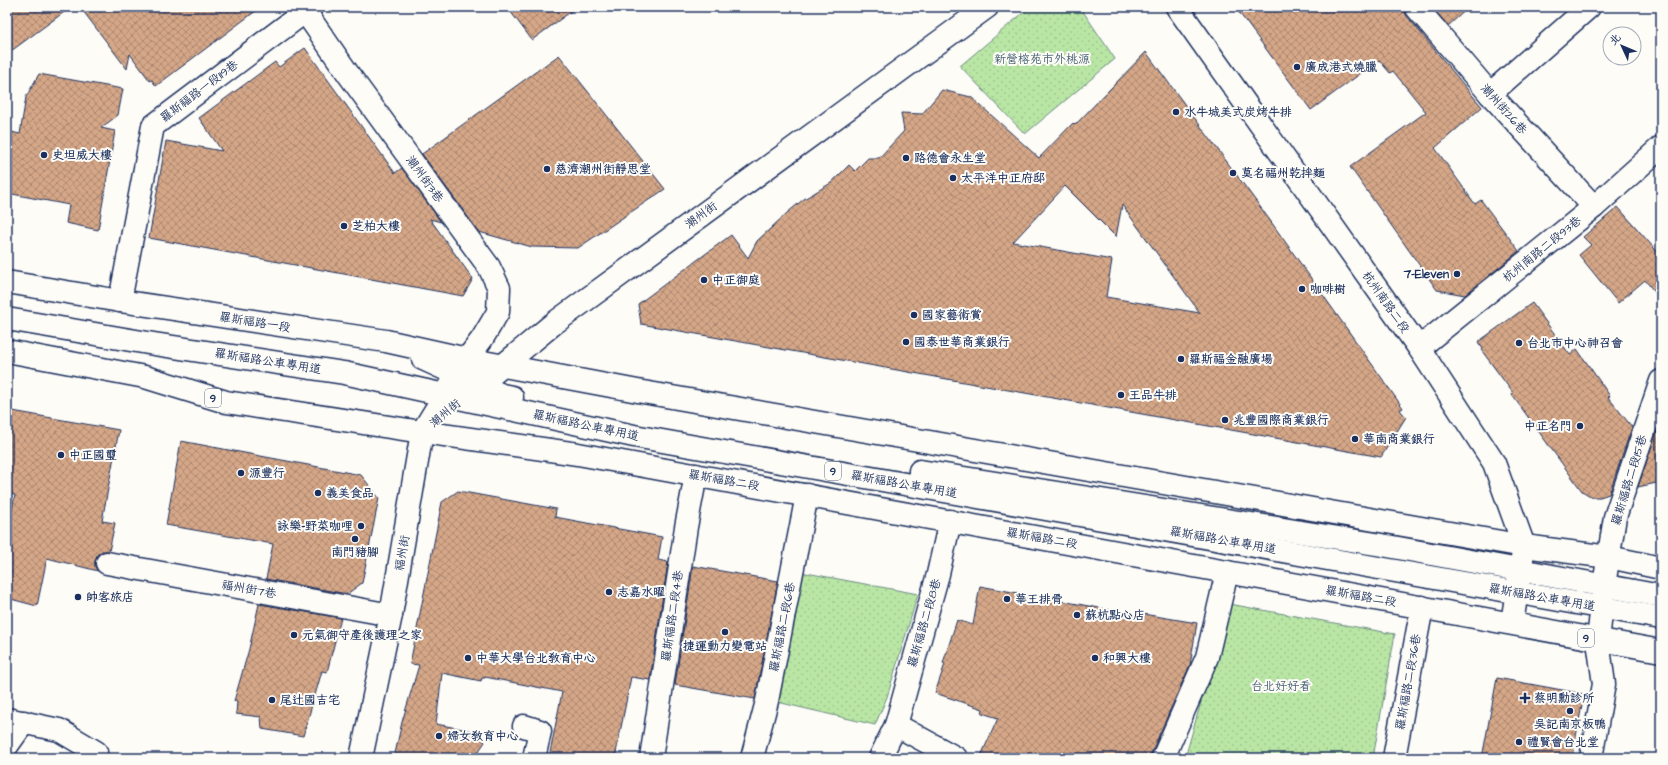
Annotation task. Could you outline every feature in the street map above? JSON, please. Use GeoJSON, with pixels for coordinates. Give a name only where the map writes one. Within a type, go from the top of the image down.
{"type":"FeatureCollection","features":[{"type":"Feature","properties":{"kind":"main road","name":"潮州街"},"geometry":{"type":"LineString","coordinates":[[463,392],[502,366],[553,324],[987,7]]}},
{"type":"Feature","properties":{"kind":"main road","name":"杭州南路二段"},"geometry":{"type":"LineString","coordinates":[[1178,7],[1419,348],[1494,463],[1524,546],[1512,624]]}},
{"type":"Feature","properties":{"kind":"main road","name":"潮州街26巷"},"geometry":{"type":"LineString","coordinates":[[1416,7],[1490,94],[1594,207]]}},
{"type":"Feature","properties":{"kind":"main road"},"geometry":{"type":"LineString","coordinates":[[1490,94],[1589,7]]}},
{"type":"Feature","properties":{"kind":"main road","name":"羅斯福路一段119巷"},"geometry":{"type":"LineString","coordinates":[[120,301],[153,126],[306,8]]}},
{"type":"Feature","properties":{"kind":"main road","name":"潮州街3巷"},"geometry":{"type":"LineString","coordinates":[[306,8],[349,76],[489,267],[498,288],[498,312],[482,339],[462,367]]}},
{"type":"Feature","properties":{"kind":"main road","name":"杭州南路二段93巷"},"geometry":{"type":"LineString","coordinates":[[1419,348],[1594,207],[1661,147]]}},
{"type":"Feature","properties":{"kind":"main road","name":"羅斯福路一段"},"geometry":{"type":"LineString","coordinates":[[7,282],[386,342],[462,367]]}},
{"type":"Feature","properties":{"kind":"main road","name":"羅斯福路公車專用道"},"geometry":{"type":"LineString","coordinates":[[7,319],[154,344],[463,392],[502,396],[636,421],[716,439],[1382,545],[1661,596]]}},
{"type":"Feature","properties":{"kind":"main road","name":"9"},"geometry":{"type":"LineString","coordinates":[[7,351],[145,377],[226,402],[422,432]]}},
{"type":"Feature","properties":{"kind":"main road"},"geometry":{"type":"LineString","coordinates":[[462,367],[502,366],[823,424],[1524,546],[1609,558],[1661,568]]}},
{"type":"Feature","properties":{"kind":"main road","name":"福州街"},"geometry":{"type":"LineString","coordinates":[[361,758],[391,615],[422,432],[463,392],[462,367]]}},
{"type":"Feature","properties":{"kind":"main road","name":"羅斯福路二段15巷"},"geometry":{"type":"LineString","coordinates":[[1591,758],[1604,684],[1598,641],[1604,585],[1615,516],[1661,381]]}},
{"type":"Feature","properties":{"kind":"main road","name":"羅斯福路公車專用道"},"geometry":{"type":"LineString","coordinates":[[463,392],[634,436],[1661,618]]}},
{"type":"Feature","properties":{"kind":"main road","name":"羅斯福路二段"},"geometry":{"type":"LineString","coordinates":[[422,432],[578,454],[1422,607],[1661,652]]}},
{"type":"Feature","properties":{"kind":"main road","name":"羅斯福路二段4巷"},"geometry":{"type":"LineString","coordinates":[[651,758],[686,527],[696,475]]}},
{"type":"Feature","properties":{"kind":"main road","name":"羅斯福路二段6巷"},"geometry":{"type":"LineString","coordinates":[[752,758],[767,701],[807,495]]}},
{"type":"Feature","properties":{"kind":"main road","name":"羅斯福路二段8巷"},"geometry":{"type":"LineString","coordinates":[[880,758],[896,725],[938,574],[950,521]]}},
{"type":"Feature","properties":{"kind":"main road","name":"福州街7巷"},"geometry":{"type":"LineString","coordinates":[[107,563],[391,615]]}},
{"type":"Feature","properties":{"kind":"main road"},"geometry":{"type":"LineString","coordinates":[[1163,758],[1207,657],[1227,572]]}},
{"type":"Feature","properties":{"kind":"main road","name":"羅斯福路二段36巷"},"geometry":{"type":"LineString","coordinates":[[1394,758],[1422,607]]}},
{"type":"Feature","properties":{"kind":"main road"},"geometry":{"type":"LineString","coordinates":[[7,746],[16,721],[59,730],[96,752]]}},
{"type":"Feature","properties":{"kind":"main road"},"geometry":{"type":"LineString","coordinates":[[896,725],[956,758]]}},
{"type":"Feature","properties":{"kind":"main road"},"geometry":{"type":"LineString","coordinates":[[524,726],[540,731],[534,758]]}},
{"type":"Feature","properties":{"kind":"green space","name":"新營榕苑市外桃源"},"geometry":{"type":"Polygon","coordinates":[[[1030,7],[1080,7],[1115,59],[1025,134],[960,66],[1030,7]]]}},
{"type":"Feature","properties":{"kind":"green space"},"geometry":{"type":"Polygon","coordinates":[[[801,572],[918,594],[887,697],[875,725],[773,701],[801,572]]]}},
{"type":"Feature","properties":{"kind":"green space","name":"台北好好看"},"geometry":{"type":"Polygon","coordinates":[[[1229,604],[1395,634],[1373,758],[1185,758],[1229,604]]]}},
{"type":"Feature","properties":{"kind":"building"},"geometry":{"type":"Polygon","coordinates":[[[7,7],[71,7],[7,54],[7,7]]]}},
{"type":"Feature","properties":{"kind":"building"},"geometry":{"type":"Polygon","coordinates":[[[80,7],[261,7],[156,86],[152,80],[150,81],[130,54],[127,69],[80,7]]]}},
{"type":"Feature","properties":{"kind":"building"},"geometry":{"type":"Polygon","coordinates":[[[507,7],[577,7],[532,40],[507,7]]]}},
{"type":"Feature","properties":{"kind":"building"},"geometry":{"type":"Polygon","coordinates":[[[1235,7],[1404,7],[1406,15],[1482,107],[1435,148],[1475,204],[1481,200],[1519,251],[1465,295],[1437,290],[1350,167],[1426,112],[1393,71],[1390,73],[1379,60],[1311,110],[1235,7]]]}},
{"type":"Feature","properties":{"kind":"building"},"geometry":{"type":"Polygon","coordinates":[[[1432,7],[1469,7],[1448,26],[1432,7]]]}},
{"type":"Feature","properties":{"kind":"building"},"geometry":{"type":"Polygon","coordinates":[[[305,48],[395,173],[402,168],[441,222],[430,219],[473,279],[463,296],[149,238],[166,141],[222,151],[199,118],[275,62],[279,67],[305,48]]]}},
{"type":"Feature","properties":{"kind":"building"},"geometry":{"type":"Polygon","coordinates":[[[1146,52],[1269,219],[1403,408],[1400,410],[1406,417],[1381,457],[641,324],[638,304],[731,235],[748,258],[757,241],[804,199],[831,183],[849,165],[855,171],[868,158],[879,158],[904,131],[901,113],[922,114],[942,90],[971,97],[1039,158],[1073,123],[1075,125],[1146,52]],[[1065,186],[1013,242],[1112,260],[1106,297],[1200,313],[1122,205],[1116,237],[1065,186]]]}},
{"type":"Feature","properties":{"kind":"building","name":"慈濟潮州街靜思堂"},"geometry":{"type":"Polygon","coordinates":[[[559,55],[665,189],[578,248],[532,247],[479,232],[422,154],[559,55]]]}},
{"type":"Feature","properties":{"kind":"building","name":"史坦威大樓"},"geometry":{"type":"Polygon","coordinates":[[[39,74],[123,89],[118,115],[101,128],[115,131],[98,230],[66,223],[69,205],[7,193],[7,131],[20,134],[26,97],[39,74]]]}},
{"type":"Feature","properties":{"kind":"building"},"geometry":{"type":"Polygon","coordinates":[[[1618,207],[1661,256],[1661,300],[1645,280],[1618,303],[1579,255],[1591,245],[1583,237],[1618,207]]]}},
{"type":"Feature","properties":{"kind":"building","name":"中正名門"},"geometry":{"type":"Polygon","coordinates":[[[1532,303],[1570,355],[1577,349],[1610,396],[1608,397],[1632,427],[1609,494],[1600,497],[1592,497],[1582,491],[1512,395],[1513,393],[1482,351],[1483,349],[1478,342],[1532,303]]]}},
{"type":"Feature","properties":{"kind":"building"},"geometry":{"type":"Polygon","coordinates":[[[7,410],[119,430],[102,521],[115,523],[109,551],[102,551],[97,555],[95,567],[98,571],[47,558],[37,606],[7,598],[7,532],[15,495],[7,493],[7,410]]]}},
{"type":"Feature","properties":{"kind":"building"},"geometry":{"type":"Polygon","coordinates":[[[1657,431],[1661,432],[1661,482],[1638,487],[1657,431]]]}},
{"type":"Feature","properties":{"kind":"building"},"geometry":{"type":"Polygon","coordinates":[[[181,441],[361,475],[379,498],[362,583],[347,594],[266,579],[273,544],[166,525],[181,441]]]}},
{"type":"Feature","properties":{"kind":"building"},"geometry":{"type":"Polygon","coordinates":[[[458,491],[556,509],[555,517],[662,537],[658,560],[668,562],[650,680],[631,677],[615,758],[549,758],[562,692],[485,677],[482,678],[481,681],[442,673],[436,724],[473,731],[485,742],[474,758],[394,758],[402,722],[419,665],[410,664],[442,502],[458,491]]]}},
{"type":"Feature","properties":{"kind":"building","name":"捷運動力變電站"},"geometry":{"type":"Polygon","coordinates":[[[693,566],[778,581],[755,699],[675,685],[693,566]]]}},
{"type":"Feature","properties":{"kind":"building"},"geometry":{"type":"Polygon","coordinates":[[[980,586],[1143,616],[1143,614],[1197,623],[1190,665],[1149,758],[980,758],[998,718],[982,713],[983,709],[935,693],[945,664],[943,663],[957,620],[973,625],[980,586]]]}},
{"type":"Feature","properties":{"kind":"building"},"geometry":{"type":"Polygon","coordinates":[[[259,604],[341,618],[327,672],[322,671],[303,736],[262,729],[261,717],[236,714],[237,701],[234,701],[249,649],[259,604]]]}},
{"type":"Feature","properties":{"kind":"building"},"geometry":{"type":"Polygon","coordinates":[[[1497,678],[1584,694],[1572,758],[1482,758],[1497,678]]]}},
{"type":"Feature","properties":{"kind":"place","name":"廣成港式燒臘"},"geometry":{"type":"Point","coordinates":[1297,67]}},
{"type":"Feature","properties":{"kind":"place","name":"水牛城美式炭烤牛排"},"geometry":{"type":"Point","coordinates":[1176,112]}},
{"type":"Feature","properties":{"kind":"place","name":"史坦威大樓"},"geometry":{"type":"Point","coordinates":[44,155]}},
{"type":"Feature","properties":{"kind":"place","name":"路德會永生堂"},"geometry":{"type":"Point","coordinates":[906,158]}},
{"type":"Feature","properties":{"kind":"place","name":"慈濟潮州街靜思堂"},"geometry":{"type":"Point","coordinates":[547,169]}},
{"type":"Feature","properties":{"kind":"place","name":"莫名福州乾拌麵"},"geometry":{"type":"Point","coordinates":[1233,173]}},
{"type":"Feature","properties":{"kind":"place","name":"太平洋中正府邸"},"geometry":{"type":"Point","coordinates":[953,178]}},
{"type":"Feature","properties":{"kind":"place","name":"芝柏大樓"},"geometry":{"type":"Point","coordinates":[344,226]}},
{"type":"Feature","properties":{"kind":"place","name":"7-Eleven"},"geometry":{"type":"Point","coordinates":[1457,274]}},
{"type":"Feature","properties":{"kind":"place","name":"中正御庭"},"geometry":{"type":"Point","coordinates":[704,280]}},
{"type":"Feature","properties":{"kind":"place","name":"咖啡樹"},"geometry":{"type":"Point","coordinates":[1302,289]}},
{"type":"Feature","properties":{"kind":"place","name":"國家藝術賞"},"geometry":{"type":"Point","coordinates":[914,315]}},
{"type":"Feature","properties":{"kind":"place","name":"國泰世華商業銀行"},"geometry":{"type":"Point","coordinates":[906,342]}},
{"type":"Feature","properties":{"kind":"place","name":"台北市中心神召會"},"geometry":{"type":"Point","coordinates":[1519,343]}},
{"type":"Feature","properties":{"kind":"place","name":"羅斯福金融廣場"},"geometry":{"type":"Point","coordinates":[1181,359]}},
{"type":"Feature","properties":{"kind":"place","name":"王品牛排"},"geometry":{"type":"Point","coordinates":[1121,395]}},
{"type":"Feature","properties":{"kind":"place","name":"兆豐國際商業銀行"},"geometry":{"type":"Point","coordinates":[1225,420]}},
{"type":"Feature","properties":{"kind":"place","name":"中正名門"},"geometry":{"type":"Point","coordinates":[1580,426]}},
{"type":"Feature","properties":{"kind":"place","name":"華南商業銀行"},"geometry":{"type":"Point","coordinates":[1355,439]}},
{"type":"Feature","properties":{"kind":"place","name":"中正國璽"},"geometry":{"type":"Point","coordinates":[61,455]}},
{"type":"Feature","properties":{"kind":"place","name":"源豐行"},"geometry":{"type":"Point","coordinates":[241,473]}},
{"type":"Feature","properties":{"kind":"place","name":"義美食品"},"geometry":{"type":"Point","coordinates":[318,493]}},
{"type":"Feature","properties":{"kind":"place","name":"詠樂-野菜咖哩"},"geometry":{"type":"Point","coordinates":[361,526]}},
{"type":"Feature","properties":{"kind":"place","name":"南門豬腳"},"geometry":{"type":"Point","coordinates":[355,539]}},
{"type":"Feature","properties":{"kind":"place","name":"志嘉水曜"},"geometry":{"type":"Point","coordinates":[609,592]}},
{"type":"Feature","properties":{"kind":"place","name":"帥客旅店"},"geometry":{"type":"Point","coordinates":[78,597]}},
{"type":"Feature","properties":{"kind":"place","name":"華王排骨"},"geometry":{"type":"Point","coordinates":[1007,599]}},
{"type":"Feature","properties":{"kind":"place","name":"蘇杭點心店"},"geometry":{"type":"Point","coordinates":[1077,615]}},
{"type":"Feature","properties":{"kind":"place","name":"捷運動力變電站"},"geometry":{"type":"Point","coordinates":[725,632]}},
{"type":"Feature","properties":{"kind":"place","name":"元氣御守產後護理之家"},"geometry":{"type":"Point","coordinates":[294,635]}},
{"type":"Feature","properties":{"kind":"place","name":"中華大學台北教育中心"},"geometry":{"type":"Point","coordinates":[468,658]}},
{"type":"Feature","properties":{"kind":"place","name":"和興大樓"},"geometry":{"type":"Point","coordinates":[1095,658]}},
{"type":"Feature","properties":{"kind":"place","name":"蔡明勳診所"},"geometry":{"type":"Point","coordinates":[1525,698]}},
{"type":"Feature","properties":{"kind":"place","name":"尾辻國吉宅"},"geometry":{"type":"Point","coordinates":[272,700]}},
{"type":"Feature","properties":{"kind":"place","name":"吳記南京板鴨"},"geometry":{"type":"Point","coordinates":[1570,711]}},
{"type":"Feature","properties":{"kind":"place","name":"婦女教育中心"},"geometry":{"type":"Point","coordinates":[439,736]}},
{"type":"Feature","properties":{"kind":"place","name":"禮賢會台北堂"},"geometry":{"type":"Point","coordinates":[1519,742]}}]}
